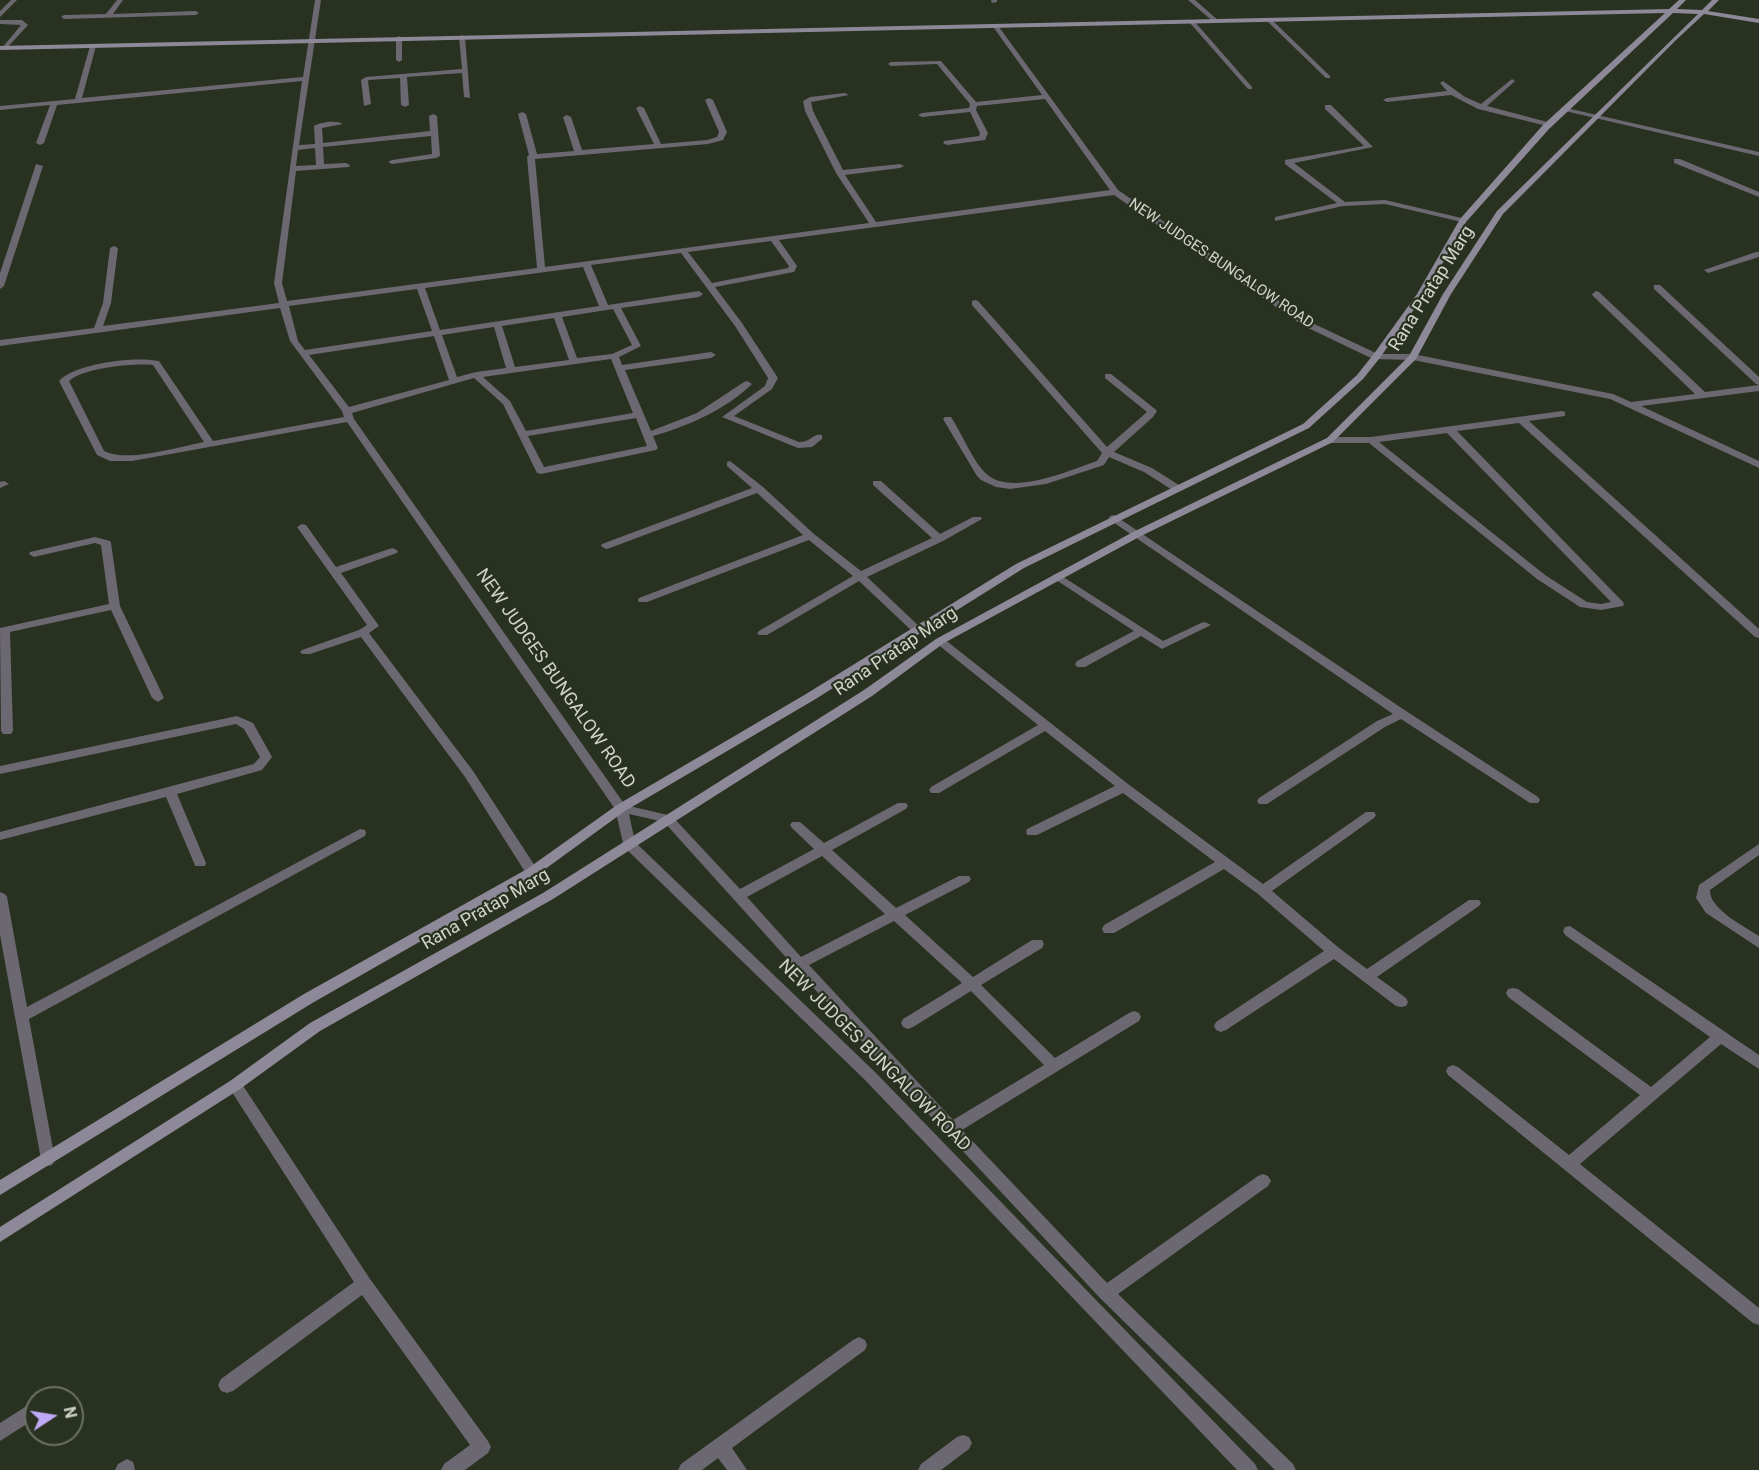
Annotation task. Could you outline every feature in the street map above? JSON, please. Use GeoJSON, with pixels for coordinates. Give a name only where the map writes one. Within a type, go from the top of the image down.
{"type":"FeatureCollection","features":[{"type":"Feature","properties":{"kind":"main road","name":"Rana Pratap Marg"},"geometry":{"type":"LineString","coordinates":[[0,1188],[309,998],[532,872],[621,808],[810,697],[1020,566],[1306,426],[1360,377],[1376,357],[1421,294],[1463,221],[1548,125],[1637,40],[1683,0]]}},
{"type":"Feature","properties":{"kind":"main road","name":"Rana Pratap Marg"},"geometry":{"type":"LineString","coordinates":[[0,1235],[235,1085],[315,1027],[548,896],[868,693],[940,641],[1137,534],[1330,440],[1413,357],[1447,294],[1500,213],[1716,0]]}},
{"type":"Feature","properties":{"kind":"main road"},"geometry":{"type":"LineString","coordinates":[[2,48],[311,39],[997,28],[1673,11],[1703,12],[1759,21]]}},
{"type":"Feature","properties":{"kind":"main road"},"geometry":{"type":"LineString","coordinates":[[1741,17],[1759,16]]}},
{"type":"Feature","properties":{"kind":"street"},"geometry":{"type":"LineString","coordinates":[[0,15],[14,0]]}},
{"type":"Feature","properties":{"kind":"street"},"geometry":{"type":"LineString","coordinates":[[108,16],[120,0]]}},
{"type":"Feature","properties":{"kind":"street","name":"NEW JUDGES BUNGALOW ROAD"},"geometry":{"type":"LineString","coordinates":[[318,0],[306,79],[308,127],[295,148],[278,283],[294,341],[621,808],[629,844],[870,1076],[1248,1470]]}},
{"type":"Feature","properties":{"kind":"street"},"geometry":{"type":"LineString","coordinates":[[1191,0],[1217,22]]}},
{"type":"Feature","properties":{"kind":"street"},"geometry":{"type":"LineString","coordinates":[[64,17],[196,13]]}},
{"type":"Feature","properties":{"kind":"street"},"geometry":{"type":"LineString","coordinates":[[1269,20],[1328,77]]}},
{"type":"Feature","properties":{"kind":"street"},"geometry":{"type":"LineString","coordinates":[[0,22],[22,21],[25,24],[2,48]]}},
{"type":"Feature","properties":{"kind":"street"},"geometry":{"type":"LineString","coordinates":[[1192,22],[1250,88]]}},
{"type":"Feature","properties":{"kind":"street","name":"NEW JUDGES BUNGALOW ROAD"},"geometry":{"type":"LineString","coordinates":[[997,28],[1115,192],[1305,323],[1376,357],[1413,357],[1612,397],[1759,465]]}},
{"type":"Feature","properties":{"kind":"street"},"geometry":{"type":"LineString","coordinates":[[462,37],[468,98]]}},
{"type":"Feature","properties":{"kind":"street"},"geometry":{"type":"LineString","coordinates":[[399,38],[399,60]]}},
{"type":"Feature","properties":{"kind":"street"},"geometry":{"type":"LineString","coordinates":[[78,101],[93,46]]}},
{"type":"Feature","properties":{"kind":"street"},"geometry":{"type":"LineString","coordinates":[[891,64],[939,62],[973,107],[984,133],[982,138],[947,142]]}},
{"type":"Feature","properties":{"kind":"street"},"geometry":{"type":"LineString","coordinates":[[367,104],[363,80],[464,71]]}},
{"type":"Feature","properties":{"kind":"street"},"geometry":{"type":"LineString","coordinates":[[402,75],[405,105]]}},
{"type":"Feature","properties":{"kind":"street"},"geometry":{"type":"LineString","coordinates":[[0,108],[306,79]]}},
{"type":"Feature","properties":{"kind":"street"},"geometry":{"type":"LineString","coordinates":[[1481,107],[1512,81]]}},
{"type":"Feature","properties":{"kind":"street"},"geometry":{"type":"LineString","coordinates":[[1443,83],[1449,93]]}},
{"type":"Feature","properties":{"kind":"street"},"geometry":{"type":"LineString","coordinates":[[1387,100],[1449,93],[1481,107],[1548,125]]}},
{"type":"Feature","properties":{"kind":"street"},"geometry":{"type":"LineString","coordinates":[[845,95],[807,101],[809,111],[840,173],[874,225]]}},
{"type":"Feature","properties":{"kind":"street"},"geometry":{"type":"LineString","coordinates":[[922,115],[1047,98]]}},
{"type":"Feature","properties":{"kind":"street"},"geometry":{"type":"LineString","coordinates":[[533,155],[579,154],[708,142],[720,138],[723,132],[709,100]]}},
{"type":"Feature","properties":{"kind":"street"},"geometry":{"type":"LineString","coordinates":[[40,143],[54,103]]}},
{"type":"Feature","properties":{"kind":"street"},"geometry":{"type":"LineString","coordinates":[[1328,107],[1369,147],[1288,162],[1343,204]]}},
{"type":"Feature","properties":{"kind":"street"},"geometry":{"type":"LineString","coordinates":[[1567,107],[1759,148]]}},
{"type":"Feature","properties":{"kind":"street"},"geometry":{"type":"LineString","coordinates":[[640,108],[659,147]]}},
{"type":"Feature","properties":{"kind":"street"},"geometry":{"type":"LineString","coordinates":[[522,114],[533,155],[530,160],[541,270]]}},
{"type":"Feature","properties":{"kind":"street"},"geometry":{"type":"LineString","coordinates":[[1599,114],[1759,154]]}},
{"type":"Feature","properties":{"kind":"street"},"geometry":{"type":"LineString","coordinates":[[392,162],[436,156],[433,116]]}},
{"type":"Feature","properties":{"kind":"street"},"geometry":{"type":"LineString","coordinates":[[567,117],[579,154]]}},
{"type":"Feature","properties":{"kind":"street"},"geometry":{"type":"LineString","coordinates":[[320,167],[317,145],[308,127],[339,124]]}},
{"type":"Feature","properties":{"kind":"street"},"geometry":{"type":"LineString","coordinates":[[295,148],[434,133]]}},
{"type":"Feature","properties":{"kind":"street"},"geometry":{"type":"LineString","coordinates":[[1677,161],[1759,195]]}},
{"type":"Feature","properties":{"kind":"street"},"geometry":{"type":"LineString","coordinates":[[292,169],[346,165]]}},
{"type":"Feature","properties":{"kind":"street"},"geometry":{"type":"LineString","coordinates":[[0,286],[39,166]]}},
{"type":"Feature","properties":{"kind":"street"},"geometry":{"type":"LineString","coordinates":[[840,173],[900,166]]}},
{"type":"Feature","properties":{"kind":"street"},"geometry":{"type":"LineString","coordinates":[[0,343],[1115,192]]}},
{"type":"Feature","properties":{"kind":"street"},"geometry":{"type":"LineString","coordinates":[[1278,219],[1343,204],[1385,202],[1463,221]]}},
{"type":"Feature","properties":{"kind":"street"},"geometry":{"type":"LineString","coordinates":[[709,286],[792,270],[793,266],[773,238]]}},
{"type":"Feature","properties":{"kind":"street"},"geometry":{"type":"LineString","coordinates":[[98,329],[107,303],[114,248]]}},
{"type":"Feature","properties":{"kind":"street"},"geometry":{"type":"LineString","coordinates":[[683,250],[739,325],[773,378],[769,387],[727,417],[798,445],[809,444],[819,437]]}},
{"type":"Feature","properties":{"kind":"street"},"geometry":{"type":"LineString","coordinates":[[0,255],[10,254]]}},
{"type":"Feature","properties":{"kind":"street"},"geometry":{"type":"LineString","coordinates":[[1708,270],[1759,254]]}},
{"type":"Feature","properties":{"kind":"street"},"geometry":{"type":"LineString","coordinates":[[586,264],[604,307]]}},
{"type":"Feature","properties":{"kind":"street"},"geometry":{"type":"LineString","coordinates":[[420,286],[454,381]]}},
{"type":"Feature","properties":{"kind":"street"},"geometry":{"type":"LineString","coordinates":[[1657,287],[1759,382]]}},
{"type":"Feature","properties":{"kind":"street"},"geometry":{"type":"LineString","coordinates":[[303,353],[699,294]]}},
{"type":"Feature","properties":{"kind":"street"},"geometry":{"type":"LineString","coordinates":[[1596,294],[1702,394]]}},
{"type":"Feature","properties":{"kind":"street"},"geometry":{"type":"LineString","coordinates":[[975,303],[1107,453],[1148,470],[1178,489]]}},
{"type":"Feature","properties":{"kind":"street"},"geometry":{"type":"LineString","coordinates":[[210,444],[156,363],[148,362],[79,371],[67,376],[64,381],[100,453],[110,458],[132,458],[210,444],[348,415],[476,375],[614,356],[637,346],[616,306]]}},
{"type":"Feature","properties":{"kind":"street"},"geometry":{"type":"LineString","coordinates":[[557,314],[574,362]]}},
{"type":"Feature","properties":{"kind":"street"},"geometry":{"type":"LineString","coordinates":[[497,324],[511,370]]}},
{"type":"Feature","properties":{"kind":"street"},"geometry":{"type":"LineString","coordinates":[[619,368],[711,355]]}},
{"type":"Feature","properties":{"kind":"street"},"geometry":{"type":"LineString","coordinates":[[476,375],[507,403],[541,471],[653,448],[614,356]]}},
{"type":"Feature","properties":{"kind":"street"},"geometry":{"type":"LineString","coordinates":[[948,419],[985,478],[1003,487],[1024,486],[1101,463],[1107,453],[1152,411],[1108,376]]}},
{"type":"Feature","properties":{"kind":"street"},"geometry":{"type":"LineString","coordinates":[[648,435],[679,427],[711,410],[747,384]]}},
{"type":"Feature","properties":{"kind":"street"},"geometry":{"type":"LineString","coordinates":[[1629,405],[1759,388]]}},
{"type":"Feature","properties":{"kind":"street"},"geometry":{"type":"LineString","coordinates":[[1330,440],[1371,440],[1562,414]]}},
{"type":"Feature","properties":{"kind":"street"},"geometry":{"type":"LineString","coordinates":[[523,434],[639,415]]}},
{"type":"Feature","properties":{"kind":"street"},"geometry":{"type":"LineString","coordinates":[[1522,420],[1759,636]]}},
{"type":"Feature","properties":{"kind":"street"},"geometry":{"type":"LineString","coordinates":[[1371,440],[1541,578],[1584,605],[1600,607],[1619,604],[1450,430]]}},
{"type":"Feature","properties":{"kind":"street"},"geometry":{"type":"LineString","coordinates":[[730,464],[810,536],[860,576],[916,629]]}},
{"type":"Feature","properties":{"kind":"street"},"geometry":{"type":"LineString","coordinates":[[877,483],[939,538]]}},
{"type":"Feature","properties":{"kind":"street"},"geometry":{"type":"LineString","coordinates":[[606,546],[759,489]]}},
{"type":"Feature","properties":{"kind":"street"},"geometry":{"type":"LineString","coordinates":[[1114,518],[1402,714],[1534,800]]}},
{"type":"Feature","properties":{"kind":"street"},"geometry":{"type":"LineString","coordinates":[[763,633],[860,576],[977,519]]}},
{"type":"Feature","properties":{"kind":"street"},"geometry":{"type":"LineString","coordinates":[[302,527],[373,626],[363,632],[306,652]]}},
{"type":"Feature","properties":{"kind":"street"},"geometry":{"type":"LineString","coordinates":[[643,600],[810,536]]}},
{"type":"Feature","properties":{"kind":"street"},"geometry":{"type":"LineString","coordinates":[[34,554],[95,540],[106,543],[114,606],[158,698]]}},
{"type":"Feature","properties":{"kind":"street"},"geometry":{"type":"LineString","coordinates":[[334,572],[393,551]]}},
{"type":"Feature","properties":{"kind":"street"},"geometry":{"type":"LineString","coordinates":[[1057,576],[1162,646],[1205,625]]}},
{"type":"Feature","properties":{"kind":"street"},"geometry":{"type":"LineString","coordinates":[[7,731],[2,631],[114,606]]}},
{"type":"Feature","properties":{"kind":"street"},"geometry":{"type":"LineString","coordinates":[[1081,664],[1142,631]]}},
{"type":"Feature","properties":{"kind":"street"},"geometry":{"type":"LineString","coordinates":[[363,632],[469,774],[532,872]]}},
{"type":"Feature","properties":{"kind":"street"},"geometry":{"type":"LineString","coordinates":[[940,641],[1124,787],[1226,862],[1334,952],[1401,1002]]}},
{"type":"Feature","properties":{"kind":"street"},"geometry":{"type":"LineString","coordinates":[[1263,801],[1381,724],[1402,714]]}},
{"type":"Feature","properties":{"kind":"street"},"geometry":{"type":"LineString","coordinates":[[0,770],[237,720],[249,726],[266,757],[258,767],[0,836]]}},
{"type":"Feature","properties":{"kind":"street"},"geometry":{"type":"LineString","coordinates":[[935,790],[1046,725]]}},
{"type":"Feature","properties":{"kind":"street"},"geometry":{"type":"LineString","coordinates":[[1032,832],[1124,787]]}},
{"type":"Feature","properties":{"kind":"street"},"geometry":{"type":"LineString","coordinates":[[170,792],[200,863]]}},
{"type":"Feature","properties":{"kind":"street"},"geometry":{"type":"LineString","coordinates":[[738,896],[902,806]]}},
{"type":"Feature","properties":{"kind":"street"},"geometry":{"type":"LineString","coordinates":[[621,808],[668,819],[951,1129],[1106,1293],[1287,1470]]}},
{"type":"Feature","properties":{"kind":"street"},"geometry":{"type":"LineString","coordinates":[[1263,891],[1370,815]]}},
{"type":"Feature","properties":{"kind":"street"},"geometry":{"type":"LineString","coordinates":[[796,825],[972,984],[1054,1066]]}},
{"type":"Feature","properties":{"kind":"street"},"geometry":{"type":"LineString","coordinates":[[23,1016],[360,833]]}},
{"type":"Feature","properties":{"kind":"street"},"geometry":{"type":"LineString","coordinates":[[1759,849],[1704,888],[1703,898],[1712,910],[1759,943]]}},
{"type":"Feature","properties":{"kind":"street"},"geometry":{"type":"LineString","coordinates":[[1109,929],[1226,862]]}},
{"type":"Feature","properties":{"kind":"street"},"geometry":{"type":"LineString","coordinates":[[799,964],[964,879]]}},
{"type":"Feature","properties":{"kind":"street"},"geometry":{"type":"LineString","coordinates":[[0,897],[47,1160]]}},
{"type":"Feature","properties":{"kind":"street"},"geometry":{"type":"LineString","coordinates":[[1366,977],[1474,903]]}},
{"type":"Feature","properties":{"kind":"street"},"geometry":{"type":"LineString","coordinates":[[1570,931],[1759,1063]]}},
{"type":"Feature","properties":{"kind":"street"},"geometry":{"type":"LineString","coordinates":[[908,1023],[1036,944]]}},
{"type":"Feature","properties":{"kind":"street"},"geometry":{"type":"LineString","coordinates":[[1221,1026],[1334,952]]}},
{"type":"Feature","properties":{"kind":"street"},"geometry":{"type":"LineString","coordinates":[[1513,993],[1651,1095]]}},
{"type":"Feature","properties":{"kind":"street"},"geometry":{"type":"LineString","coordinates":[[951,1129],[1134,1017]]}},
{"type":"Feature","properties":{"kind":"street"},"geometry":{"type":"LineString","coordinates":[[1569,1164],[1721,1036]]}},
{"type":"Feature","properties":{"kind":"street"},"geometry":{"type":"LineString","coordinates":[[1453,1071],[1759,1318]]}},
{"type":"Feature","properties":{"kind":"street"},"geometry":{"type":"LineString","coordinates":[[235,1085],[364,1284],[482,1447],[450,1470]]}},
{"type":"Feature","properties":{"kind":"street"},"geometry":{"type":"LineString","coordinates":[[1106,1293],[1263,1181]]}},
{"type":"Feature","properties":{"kind":"street"},"geometry":{"type":"LineString","coordinates":[[227,1385],[364,1284]]}},
{"type":"Feature","properties":{"kind":"street"},"geometry":{"type":"LineString","coordinates":[[687,1470],[859,1345]]}},
{"type":"Feature","properties":{"kind":"street"},"geometry":{"type":"LineString","coordinates":[[0,1433],[24,1416]]}},
{"type":"Feature","properties":{"kind":"street"},"geometry":{"type":"LineString","coordinates":[[927,1470],[963,1443]]}},
{"type":"Feature","properties":{"kind":"street"},"geometry":{"type":"LineString","coordinates":[[720,1447],[738,1470]]}}]}
